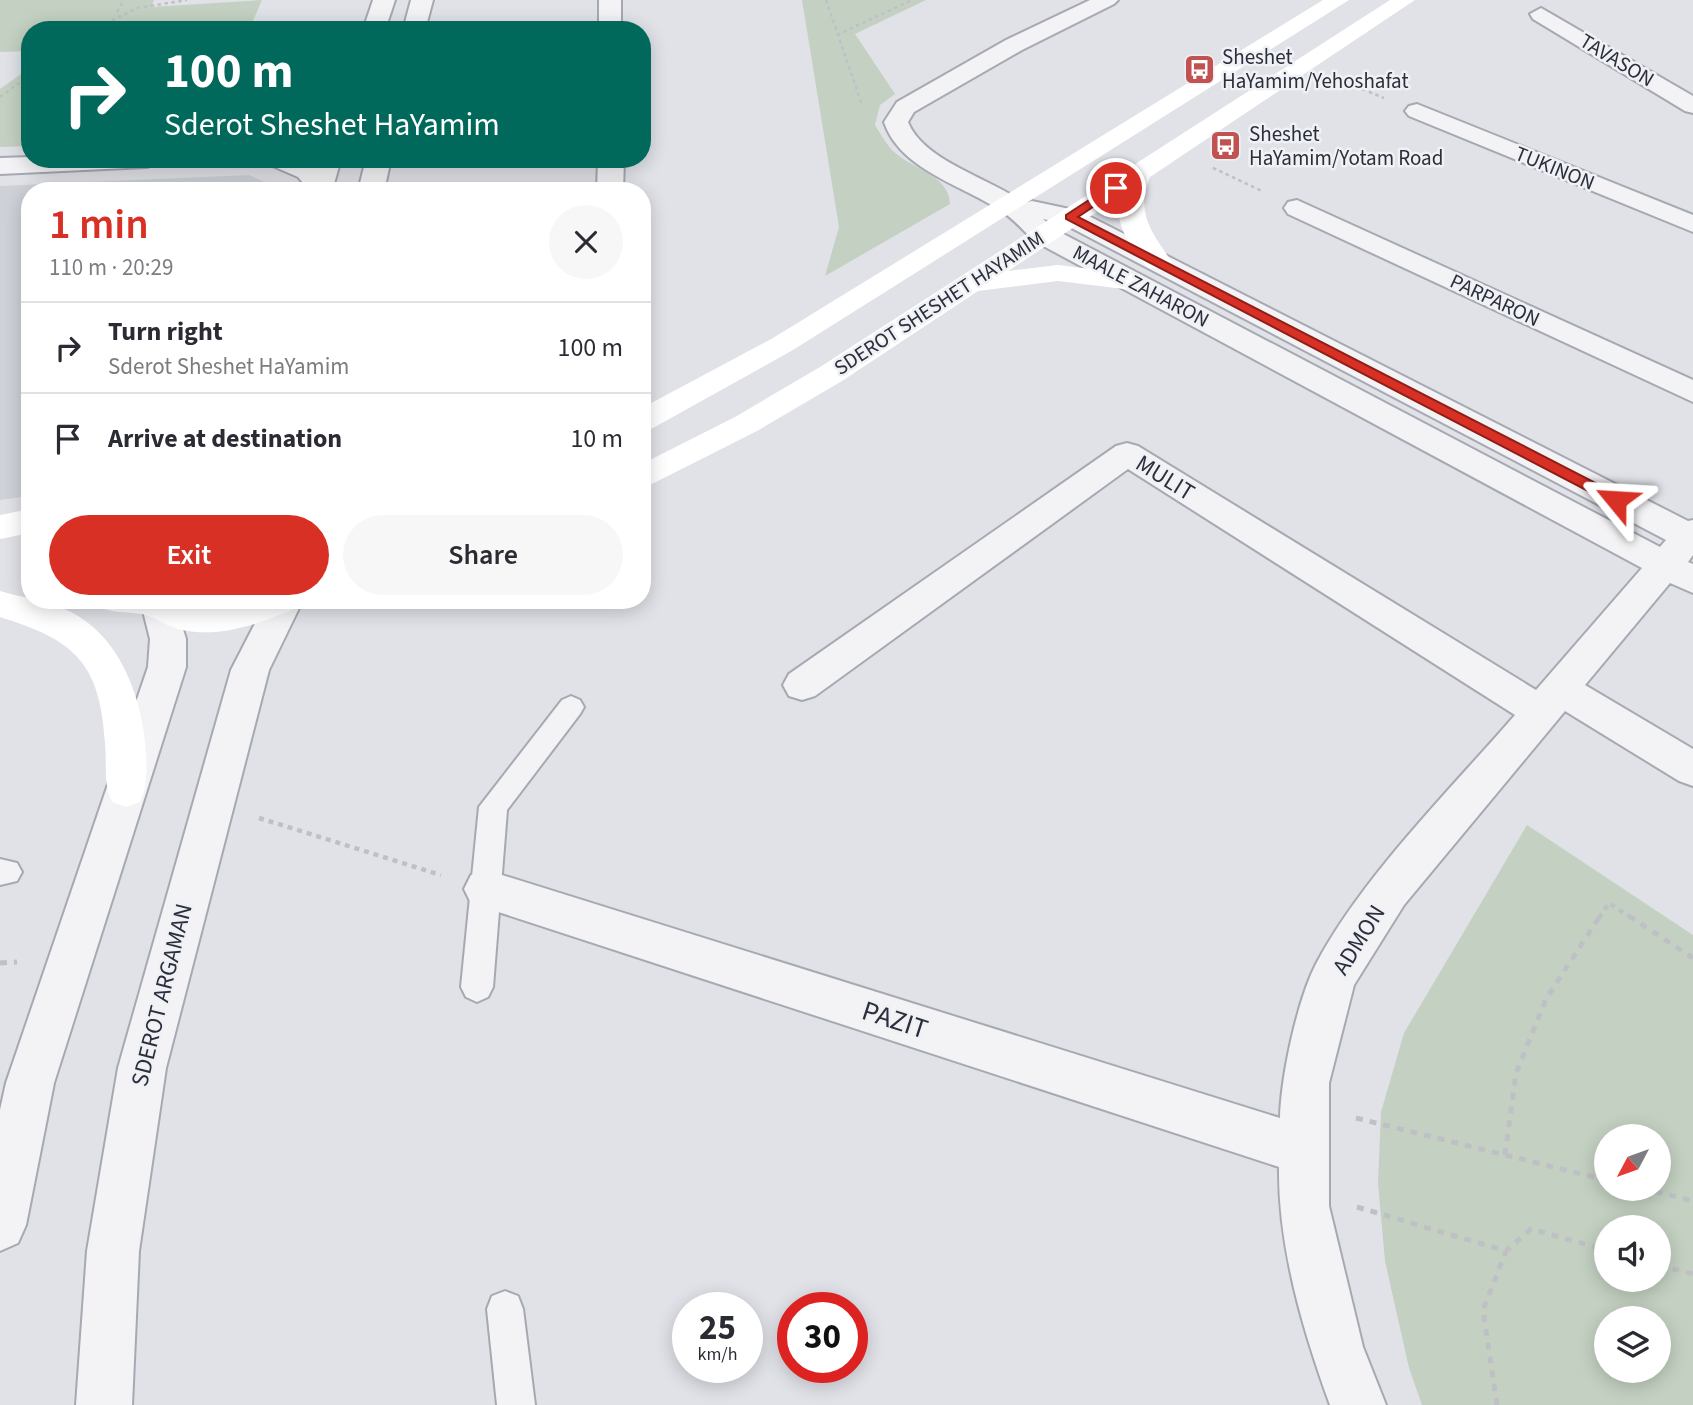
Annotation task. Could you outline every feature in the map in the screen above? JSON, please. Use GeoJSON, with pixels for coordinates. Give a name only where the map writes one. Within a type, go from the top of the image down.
{"type":"FeatureCollection","features":[{"type":"Feature","properties":{"kind":"main road","name":"SDEROT SHESHET HAYAMIM"},"geometry":{"type":"LineString","coordinates":[[651,416],[774,350],[1339,0]]}},
{"type":"Feature","properties":{"kind":"main road","name":"SDEROT SHESHET HAYAMIM"},"geometry":{"type":"LineString","coordinates":[[651,473],[790,399],[1404,2]]}},
{"type":"Feature","properties":{"kind":"main road"},"geometry":{"type":"LineString","coordinates":[[1139,173],[1131,188],[1129,212],[1136,232],[1158,262]]}},
{"type":"Feature","properties":{"kind":"main road"},"geometry":{"type":"LineString","coordinates":[[962,288],[1037,274],[1081,274],[1132,282]]}},
{"type":"Feature","properties":{"kind":"main road"},"geometry":{"type":"LineString","coordinates":[[0,527],[21,523]]}},
{"type":"Feature","properties":{"kind":"main road"},"geometry":{"type":"LineString","coordinates":[[0,542],[21,541]]}},
{"type":"Feature","properties":{"kind":"main road"},"geometry":{"type":"LineString","coordinates":[[0,603],[21,601]]}},
{"type":"Feature","properties":{"kind":"main road"},"geometry":{"type":"LineString","coordinates":[[0,603],[61,623],[89,645],[109,672],[122,705],[127,744],[126,790]]}},
{"type":"Feature","properties":{"kind":"main road"},"geometry":{"type":"LineString","coordinates":[[167,609],[183,616],[220,618],[258,609]]}},
{"type":"Feature","properties":{"kind":"street"},"geometry":{"type":"LineString","coordinates":[[377,21],[384,0]]}},
{"type":"Feature","properties":{"kind":"street"},"geometry":{"type":"LineString","coordinates":[[416,21],[422,0]]}},
{"type":"Feature","properties":{"kind":"street"},"geometry":{"type":"LineString","coordinates":[[610,0],[610,21]]}},
{"type":"Feature","properties":{"kind":"street"},"geometry":{"type":"LineString","coordinates":[[1009,204],[915,149],[901,136],[896,122],[905,107],[917,99],[1014,45],[1107,0]]}},
{"type":"Feature","properties":{"kind":"street","name":"TAVASON"},"geometry":{"type":"LineString","coordinates":[[1541,14],[1693,106]]}},
{"type":"Feature","properties":{"kind":"street","name":"TUKINON"},"geometry":{"type":"LineString","coordinates":[[1417,111],[1693,224]]}},
{"type":"Feature","properties":{"kind":"street"},"geometry":{"type":"LineString","coordinates":[[0,166],[21,165]]}},
{"type":"Feature","properties":{"kind":"street"},"geometry":{"type":"LineString","coordinates":[[298,168],[307,172],[314,182]]}},
{"type":"Feature","properties":{"kind":"street","name":"MAALE ZAHARON"},"geometry":{"type":"LineString","coordinates":[[1009,204],[1070,217],[1158,262],[1686,551]]}},
{"type":"Feature","properties":{"kind":"street","name":"MAALE ZAHARON"},"geometry":{"type":"LineString","coordinates":[[1009,204],[1044,235],[1132,282],[1686,551]]}},
{"type":"Feature","properties":{"kind":"street","name":"PARPARON"},"geometry":{"type":"LineString","coordinates":[[1297,208],[1693,393]]}},
{"type":"Feature","properties":{"kind":"street","name":"MULIT"},"geometry":{"type":"LineString","coordinates":[[802,685],[1127,454],[1551,700],[1693,769]]}},
{"type":"Feature","properties":{"kind":"street","name":"ADMON"},"geometry":{"type":"LineString","coordinates":[[1358,1405],[1336,1347],[1304,1206],[1305,1083],[1334,978],[1389,891],[1551,700],[1686,551]]}},
{"type":"Feature","properties":{"kind":"street"},"geometry":{"type":"LineString","coordinates":[[0,1225],[30,1083],[167,667],[169,639],[156,609]]}},
{"type":"Feature","properties":{"kind":"street","name":"SDEROT ARGAMAN"},"geometry":{"type":"LineString","coordinates":[[104,1405],[113,1251],[142,1068],[250,670],[278,609]]}},
{"type":"Feature","properties":{"kind":"street","name":"PAZIT"},"geometry":{"type":"LineString","coordinates":[[486,889],[1305,1172]]}},
{"type":"Feature","properties":{"kind":"lane"},"geometry":{"type":"LineString","coordinates":[[477,987],[493,807],[571,707]]}},
{"type":"Feature","properties":{"kind":"lane"},"geometry":{"type":"LineString","coordinates":[[505,1309],[516,1405]]}},
{"type":"Feature","properties":{"kind":"path"},"geometry":{"type":"LineString","coordinates":[[117,13],[124,0]]}},
{"type":"Feature","properties":{"kind":"path"},"geometry":{"type":"LineString","coordinates":[[106,21],[117,13],[149,4],[187,0]]}},
{"type":"Feature","properties":{"kind":"path"},"geometry":{"type":"LineString","coordinates":[[826,0],[867,115],[896,122]]}},
{"type":"Feature","properties":{"kind":"path"},"geometry":{"type":"LineString","coordinates":[[837,35],[912,0]]}},
{"type":"Feature","properties":{"kind":"path"},"geometry":{"type":"LineString","coordinates":[[1304,65],[1417,111]]}},
{"type":"Feature","properties":{"kind":"path"},"geometry":{"type":"LineString","coordinates":[[0,97],[21,82]]}},
{"type":"Feature","properties":{"kind":"path"},"geometry":{"type":"LineString","coordinates":[[1174,150],[1297,208]]}},
{"type":"Feature","properties":{"kind":"path"},"geometry":{"type":"LineString","coordinates":[[213,804],[486,889]]}},
{"type":"Feature","properties":{"kind":"path"},"geometry":{"type":"LineString","coordinates":[[1505,1155],[1517,1073],[1546,999],[1609,903],[1693,958]]}},
{"type":"Feature","properties":{"kind":"path"},"geometry":{"type":"LineString","coordinates":[[1305,1105],[1594,1177]]}},
{"type":"Feature","properties":{"kind":"path"},"geometry":{"type":"LineString","coordinates":[[1305,1172],[1506,1251]]}},
{"type":"Feature","properties":{"kind":"path"},"geometry":{"type":"LineString","coordinates":[[1671,1195],[1693,1201]]}},
{"type":"Feature","properties":{"kind":"path"},"geometry":{"type":"LineString","coordinates":[[1497,1405],[1483,1310],[1506,1251],[1531,1229],[1594,1247]]}},
{"type":"Feature","properties":{"kind":"path"},"geometry":{"type":"LineString","coordinates":[[1671,1268],[1693,1274]]}},
{"type":"Feature","properties":{"kind":"shaded area"},"geometry":{"type":"Polygon","coordinates":[[[249,175],[265,182],[91,182],[249,175]]]}},
{"type":"Feature","properties":{"kind":"shaded area"},"geometry":{"type":"Polygon","coordinates":[[[21,185],[21,497],[0,500],[0,186],[21,185]]]}},
{"type":"Feature","properties":{"kind":"green space"},"geometry":{"type":"Polygon","coordinates":[[[0,0],[154,0],[151,7],[262,0],[253,21],[21,21],[21,51],[0,52],[0,0]]]}},
{"type":"Feature","properties":{"kind":"green space"},"geometry":{"type":"Polygon","coordinates":[[[802,0],[926,0],[855,34],[895,94],[880,105],[875,125],[899,156],[943,185],[950,204],[825,276],[839,227],[802,0]]]}},
{"type":"Feature","properties":{"kind":"green space"},"geometry":{"type":"Polygon","coordinates":[[[21,74],[21,146],[0,147],[0,89],[21,74]]]}},
{"type":"Feature","properties":{"kind":"green space"},"geometry":{"type":"Polygon","coordinates":[[[1527,825],[1693,935],[1693,1405],[1422,1405],[1409,1368],[1385,1261],[1378,1183],[1381,1112],[1404,1033],[1527,825]]]}},
{"type":"Feature","properties":{"kind":"place","name":"Sheshet HaYamim/Yehoshafat"},"geometry":{"type":"Point","coordinates":[1199,69]}},
{"type":"Feature","properties":{"kind":"place","name":"Sheshet HaYamim/Yotam Road"},"geometry":{"type":"Point","coordinates":[1226,146]}},
{"type":"Feature","properties":{"kind":"route"},"geometry":{"type":"LineString","coordinates":[[1116,188],[1070,217],[1616,500]]}}]}
